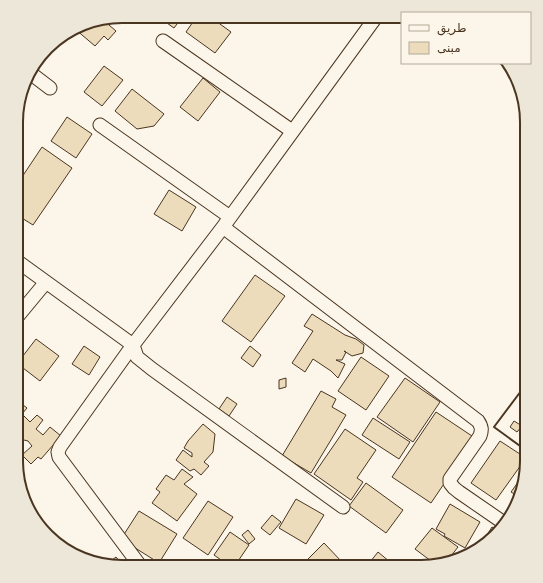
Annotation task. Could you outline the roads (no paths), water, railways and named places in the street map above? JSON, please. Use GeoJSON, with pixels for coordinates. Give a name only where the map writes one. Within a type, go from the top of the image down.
{"type":"FeatureCollection","features":[{"type":"Feature","properties":{"kind":"street"},"geometry":{"type":"LineString","coordinates":[[136,560],[59,457],[58,452],[60,447],[133,345],[227,222],[372,23]]}},
{"type":"Feature","properties":{"kind":"street"},"geometry":{"type":"LineString","coordinates":[[163,41],[292,131]]}},
{"type":"Feature","properties":{"kind":"street"},"geometry":{"type":"LineString","coordinates":[[35,76],[50,88]]}},
{"type":"Feature","properties":{"kind":"street"},"geometry":{"type":"LineString","coordinates":[[100,125],[227,222],[478,421],[482,430],[480,436],[450,479],[450,483],[459,492],[500,520]]}},
{"type":"Feature","properties":{"kind":"street"},"geometry":{"type":"LineString","coordinates":[[23,265],[133,345],[137,357],[142,361],[343,507]]}},
{"type":"Feature","properties":{"kind":"street"},"geometry":{"type":"LineString","coordinates":[[23,309],[46,282]]}}]}
